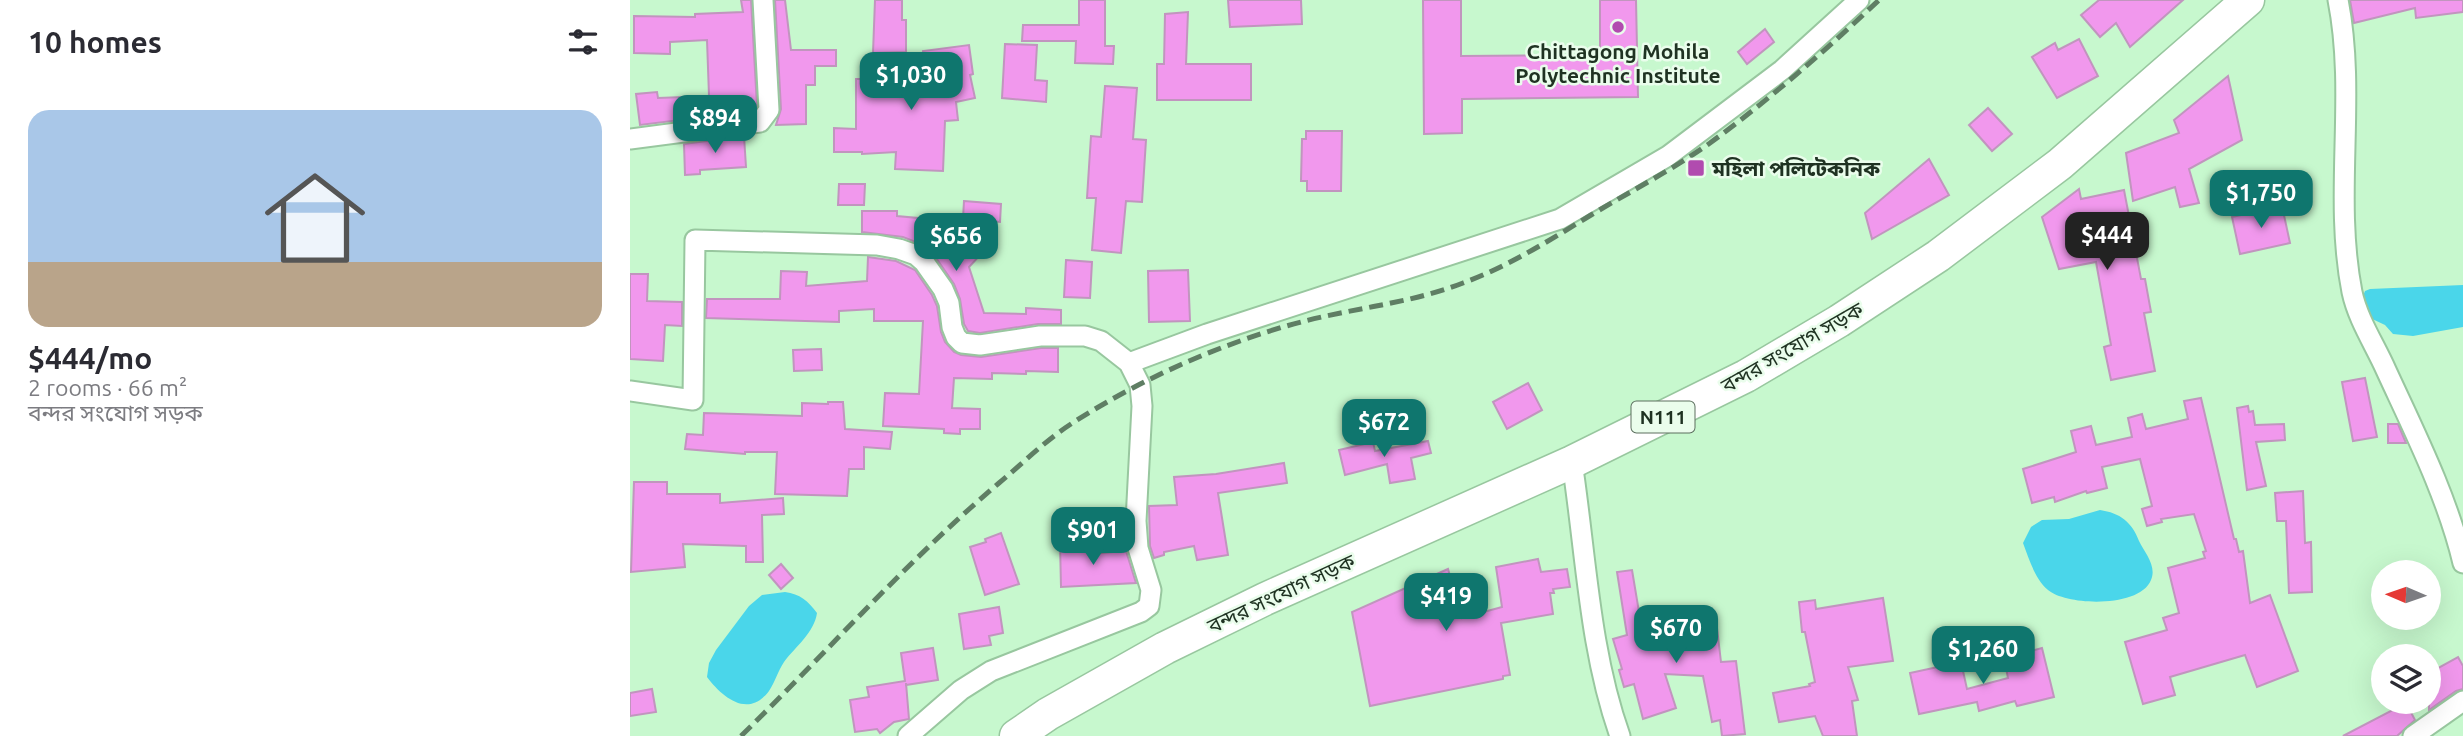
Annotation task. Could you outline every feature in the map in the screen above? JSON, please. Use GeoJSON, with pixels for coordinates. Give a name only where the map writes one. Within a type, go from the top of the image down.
{"type":"FeatureCollection","features":[{"type":"Feature","properties":{"kind":"highway","name":"বন্দর সংযোগ সড়ক"},"geometry":{"type":"LineString","coordinates":[[1016,736],[1048,713],[1165,648],[1265,599],[1572,462],[1746,376],[1839,321],[1938,256],[2060,163],[2248,0]]}},
{"type":"Feature","properties":{"kind":"street"},"geometry":{"type":"LineString","coordinates":[[630,139],[760,122],[769,110],[763,0]]}},
{"type":"Feature","properties":{"kind":"street"},"geometry":{"type":"LineString","coordinates":[[1129,363],[1207,334],[1560,219],[1668,156],[1782,70],[1859,0]]}},
{"type":"Feature","properties":{"kind":"street"},"geometry":{"type":"LineString","coordinates":[[2338,0],[2342,22],[2345,93],[2346,260],[2353,297],[2448,510],[2463,564]]}},
{"type":"Feature","properties":{"kind":"street"},"geometry":{"type":"LineString","coordinates":[[630,391],[693,400],[695,240],[877,245],[899,249],[916,255],[935,275],[948,303],[956,337],[962,343],[980,345],[1040,336],[1085,336],[1101,341],[1129,363],[1140,385],[1141,396],[1136,521],[1138,548],[1151,590],[1149,606],[1141,612],[991,671],[961,690],[908,736]]}},
{"type":"Feature","properties":{"kind":"street"},"geometry":{"type":"LineString","coordinates":[[1572,462],[1590,599],[1609,707],[1619,736]]}},
{"type":"Feature","properties":{"kind":"street"},"geometry":{"type":"LineString","coordinates":[[2413,736],[2463,701]]}},
{"type":"Feature","properties":{"kind":"water"},"geometry":{"type":"Polygon","coordinates":[[[2463,285],[2463,327],[2413,336],[2393,334],[2385,325],[2368,317],[2363,296],[2365,291],[2370,289],[2463,285]]]}},
{"type":"Feature","properties":{"kind":"water"},"geometry":{"type":"Polygon","coordinates":[[[2100,510],[2114,513],[2133,529],[2151,565],[2151,580],[2133,596],[2102,602],[2071,599],[2048,590],[2036,575],[2023,543],[2031,527],[2042,520],[2069,519],[2100,510]]]}},
{"type":"Feature","properties":{"kind":"water"},"geometry":{"type":"Polygon","coordinates":[[[785,592],[803,599],[817,613],[812,627],[784,662],[769,691],[761,699],[753,703],[736,702],[720,692],[707,677],[709,663],[749,606],[762,595],[785,592]]]}},
{"type":"Feature","properties":{"kind":"building"},"geometry":{"type":"Polygon","coordinates":[[[741,0],[751,0],[757,106],[753,111],[640,125],[636,94],[657,92],[658,98],[709,96],[707,40],[670,42],[670,54],[634,53],[634,16],[695,17],[695,14],[743,12],[741,0]]]}},
{"type":"Feature","properties":{"kind":"building"},"geometry":{"type":"Polygon","coordinates":[[[775,0],[785,0],[791,50],[836,50],[836,66],[815,66],[815,85],[806,85],[806,124],[776,125],[781,109],[775,0]]]}},
{"type":"Feature","properties":{"kind":"building"},"geometry":{"type":"Polygon","coordinates":[[[875,0],[902,0],[902,20],[906,20],[906,52],[873,53],[875,0]]]}},
{"type":"Feature","properties":{"kind":"building"},"geometry":{"type":"Polygon","coordinates":[[[1079,0],[1105,0],[1105,46],[1114,46],[1113,64],[1075,63],[1076,41],[1022,41],[1023,25],[1079,25],[1079,0]]]}},
{"type":"Feature","properties":{"kind":"building"},"geometry":{"type":"Polygon","coordinates":[[[1228,0],[1301,0],[1302,24],[1230,27],[1228,0]]]}},
{"type":"Feature","properties":{"kind":"building","name":"Chittagong Mohila Polytechnic Institute"},"geometry":{"type":"Polygon","coordinates":[[[1423,0],[1461,0],[1461,56],[1600,55],[1600,0],[1636,0],[1638,97],[1462,99],[1462,133],[1424,134],[1423,0]]]}},
{"type":"Feature","properties":{"kind":"building"},"geometry":{"type":"Polygon","coordinates":[[[2099,0],[2183,0],[2130,47],[2116,23],[2100,37],[2081,15],[2099,0]]]}},
{"type":"Feature","properties":{"kind":"building"},"geometry":{"type":"Polygon","coordinates":[[[2350,0],[2463,0],[2463,12],[2416,18],[2415,8],[2354,23],[2350,0]]]}},
{"type":"Feature","properties":{"kind":"building"},"geometry":{"type":"Polygon","coordinates":[[[1188,12],[1186,64],[1251,64],[1251,100],[1157,100],[1157,64],[1164,64],[1165,14],[1188,12]]]}},
{"type":"Feature","properties":{"kind":"building"},"geometry":{"type":"Polygon","coordinates":[[[1765,29],[1774,42],[1747,64],[1738,52],[1765,29]]]}},
{"type":"Feature","properties":{"kind":"building"},"geometry":{"type":"Polygon","coordinates":[[[2079,39],[2098,76],[2057,98],[2032,57],[2055,43],[2058,50],[2079,39]]]}},
{"type":"Feature","properties":{"kind":"building"},"geometry":{"type":"Polygon","coordinates":[[[1005,44],[1037,45],[1035,80],[1047,81],[1046,102],[1002,98],[1005,44]]]}},
{"type":"Feature","properties":{"kind":"building"},"geometry":{"type":"Polygon","coordinates":[[[969,45],[973,74],[970,75],[975,98],[956,102],[958,120],[945,121],[943,171],[895,169],[896,152],[834,152],[834,128],[856,129],[856,79],[885,79],[885,88],[926,83],[923,51],[969,45]]]}},
{"type":"Feature","properties":{"kind":"building"},"geometry":{"type":"Polygon","coordinates":[[[2228,76],[2242,140],[2189,169],[2199,203],[2180,207],[2175,187],[2133,201],[2126,153],[2179,133],[2174,120],[2228,76]]]}},
{"type":"Feature","properties":{"kind":"building"},"geometry":{"type":"Polygon","coordinates":[[[1105,86],[1137,88],[1133,139],[1146,140],[1142,202],[1126,201],[1121,253],[1092,250],[1096,198],[1087,198],[1091,136],[1101,137],[1105,86]]]}},
{"type":"Feature","properties":{"kind":"building"},"geometry":{"type":"Polygon","coordinates":[[[1988,108],[2012,134],[1992,151],[1969,125],[1988,108]]]}},
{"type":"Feature","properties":{"kind":"building"},"geometry":{"type":"Polygon","coordinates":[[[1306,131],[1342,131],[1341,191],[1307,191],[1307,181],[1301,181],[1302,139],[1306,139],[1306,131]]]}},
{"type":"Feature","properties":{"kind":"building"},"geometry":{"type":"Polygon","coordinates":[[[744,136],[746,167],[700,170],[700,174],[685,175],[684,144],[744,136]]]}},
{"type":"Feature","properties":{"kind":"building"},"geometry":{"type":"Polygon","coordinates":[[[1929,159],[1949,195],[1872,239],[1865,213],[1929,159]]]}},
{"type":"Feature","properties":{"kind":"building"},"geometry":{"type":"Polygon","coordinates":[[[839,184],[865,184],[864,205],[838,205],[839,184]]]}},
{"type":"Feature","properties":{"kind":"building"},"geometry":{"type":"Polygon","coordinates":[[[2079,189],[2081,199],[2124,190],[2141,279],[2145,279],[2151,312],[2144,313],[2155,371],[2111,380],[2104,347],[2111,345],[2096,262],[2059,269],[2042,217],[2079,189]]]}},
{"type":"Feature","properties":{"kind":"building"},"geometry":{"type":"Polygon","coordinates":[[[964,201],[1001,204],[1000,222],[963,218],[964,201]]]}},
{"type":"Feature","properties":{"kind":"building"},"geometry":{"type":"Polygon","coordinates":[[[2282,206],[2290,243],[2240,254],[2232,217],[2282,206]]]}},
{"type":"Feature","properties":{"kind":"building"},"geometry":{"type":"Polygon","coordinates":[[[862,211],[897,211],[897,216],[918,218],[918,229],[962,247],[962,236],[981,254],[969,267],[984,313],[1026,314],[1026,308],[1061,310],[1061,324],[1038,324],[980,333],[968,331],[954,284],[934,255],[921,244],[903,237],[862,232],[862,211]]]}},
{"type":"Feature","properties":{"kind":"building"},"geometry":{"type":"Polygon","coordinates":[[[868,257],[896,261],[915,270],[932,295],[937,306],[941,332],[954,352],[981,357],[1058,348],[1058,372],[992,373],[992,379],[954,378],[952,408],[980,409],[980,429],[960,429],[960,434],[944,433],[944,429],[883,426],[885,393],[919,394],[923,321],[874,321],[874,309],[839,311],[839,322],[706,318],[707,299],[780,299],[781,271],[807,272],[806,286],[867,281],[868,257]]]}},
{"type":"Feature","properties":{"kind":"building"},"geometry":{"type":"Polygon","coordinates":[[[1066,260],[1092,262],[1090,298],[1064,297],[1066,260]]]}},
{"type":"Feature","properties":{"kind":"building"},"geometry":{"type":"Polygon","coordinates":[[[1188,270],[1190,321],[1149,322],[1148,271],[1188,270]]]}},
{"type":"Feature","properties":{"kind":"building"},"geometry":{"type":"Polygon","coordinates":[[[630,274],[648,274],[647,301],[682,302],[682,326],[665,325],[663,361],[630,359],[630,274]]]}},
{"type":"Feature","properties":{"kind":"building"},"geometry":{"type":"Polygon","coordinates":[[[821,349],[822,370],[794,371],[793,350],[821,349]]]}},
{"type":"Feature","properties":{"kind":"building"},"geometry":{"type":"Polygon","coordinates":[[[2365,378],[2377,437],[2353,441],[2342,382],[2365,378]]]}},
{"type":"Feature","properties":{"kind":"building"},"geometry":{"type":"Polygon","coordinates":[[[1528,383],[1542,410],[1507,429],[1493,402],[1528,383]]]}},
{"type":"Feature","properties":{"kind":"building"},"geometry":{"type":"Polygon","coordinates":[[[2201,398],[2234,539],[2239,552],[2243,551],[2250,603],[2270,595],[2298,671],[2257,687],[2245,655],[2170,677],[2175,695],[2143,704],[2125,642],[2167,630],[2163,618],[2179,613],[2168,568],[2205,558],[2203,552],[2206,551],[2194,514],[2161,519],[2162,522],[2147,526],[2142,509],[2152,506],[2140,459],[2102,467],[2107,488],[2087,493],[2086,491],[2055,502],[2054,497],[2032,503],[2023,469],[2076,452],[2071,431],[2091,426],[2096,445],[2132,437],[2128,418],[2142,414],[2146,429],[2188,419],[2184,401],[2201,398]]]}},
{"type":"Feature","properties":{"kind":"building"},"geometry":{"type":"Polygon","coordinates":[[[843,402],[845,429],[892,432],[890,449],[864,447],[864,469],[849,469],[847,496],[775,494],[777,452],[745,454],[685,449],[687,434],[703,435],[704,413],[802,416],[802,403],[843,402]]]}},
{"type":"Feature","properties":{"kind":"building"},"geometry":{"type":"Polygon","coordinates":[[[2248,406],[2249,412],[2253,411],[2255,425],[2284,424],[2285,440],[2256,442],[2266,486],[2247,490],[2237,408],[2248,406]]]}},
{"type":"Feature","properties":{"kind":"building"},"geometry":{"type":"Polygon","coordinates":[[[2388,424],[2398,424],[2406,443],[2388,443],[2388,424]]]}},
{"type":"Feature","properties":{"kind":"building"},"geometry":{"type":"Polygon","coordinates":[[[1428,441],[1431,453],[1411,458],[1415,479],[1390,483],[1387,464],[1345,475],[1339,450],[1373,442],[1375,451],[1428,441]]]}},
{"type":"Feature","properties":{"kind":"building"},"geometry":{"type":"Polygon","coordinates":[[[1284,463],[1287,483],[1218,493],[1228,555],[1197,560],[1194,546],[1164,552],[1164,555],[1154,558],[1150,546],[1149,506],[1177,505],[1174,477],[1216,474],[1284,463]]]}},
{"type":"Feature","properties":{"kind":"building"},"geometry":{"type":"Polygon","coordinates":[[[634,482],[667,482],[667,494],[720,494],[720,503],[783,498],[784,514],[762,515],[763,562],[746,562],[746,546],[683,544],[685,567],[631,572],[634,482]]]}},
{"type":"Feature","properties":{"kind":"building"},"geometry":{"type":"Polygon","coordinates":[[[2303,491],[2305,543],[2311,542],[2312,592],[2289,593],[2286,521],[2277,521],[2275,493],[2303,491]]]}},
{"type":"Feature","properties":{"kind":"building"},"geometry":{"type":"Polygon","coordinates":[[[1001,533],[1019,584],[985,595],[970,547],[1001,533]]]}},
{"type":"Feature","properties":{"kind":"building"},"geometry":{"type":"Polygon","coordinates":[[[1088,541],[1089,554],[1126,551],[1136,583],[1061,587],[1060,543],[1088,541]]]}},
{"type":"Feature","properties":{"kind":"building"},"geometry":{"type":"Polygon","coordinates":[[[1538,559],[1541,572],[1567,569],[1570,587],[1553,589],[1554,593],[1550,593],[1553,614],[1501,623],[1510,675],[1503,676],[1503,679],[1370,706],[1352,612],[1448,569],[1462,618],[1502,607],[1496,567],[1538,559]]]}},
{"type":"Feature","properties":{"kind":"building"},"geometry":{"type":"Polygon","coordinates":[[[781,564],[793,578],[781,589],[769,575],[781,564]]]}},
{"type":"Feature","properties":{"kind":"building"},"geometry":{"type":"Polygon","coordinates":[[[1632,570],[1642,630],[1645,629],[1647,635],[1717,628],[1721,662],[1736,661],[1745,734],[1722,736],[1720,720],[1712,722],[1703,676],[1665,674],[1676,708],[1643,719],[1634,684],[1624,687],[1613,639],[1627,635],[1617,572],[1632,570]]]}},
{"type":"Feature","properties":{"kind":"building"},"geometry":{"type":"Polygon","coordinates":[[[1883,598],[1893,661],[1848,667],[1858,700],[1852,701],[1857,736],[1823,736],[1815,716],[1779,722],[1773,693],[1810,686],[1809,684],[1815,682],[1805,632],[1802,632],[1799,602],[1815,600],[1816,609],[1883,598]]]}},
{"type":"Feature","properties":{"kind":"building"},"geometry":{"type":"Polygon","coordinates":[[[999,607],[1003,633],[989,636],[991,645],[964,649],[959,614],[999,607]]]}},
{"type":"Feature","properties":{"kind":"building"},"geometry":{"type":"Polygon","coordinates":[[[933,648],[938,680],[906,685],[909,719],[894,722],[880,733],[877,729],[855,732],[850,700],[869,697],[867,687],[905,681],[901,653],[933,648]]]}},
{"type":"Feature","properties":{"kind":"building"},"geometry":{"type":"Polygon","coordinates":[[[2042,648],[2054,697],[2017,706],[2015,701],[1979,711],[1977,702],[1919,714],[1910,673],[1961,662],[1967,689],[2008,678],[2006,668],[2022,663],[2020,654],[2042,648]]]}},
{"type":"Feature","properties":{"kind":"building"},"geometry":{"type":"Polygon","coordinates":[[[2458,657],[2463,666],[2463,689],[2441,702],[2441,666],[2458,657]]]}},
{"type":"Feature","properties":{"kind":"building"},"geometry":{"type":"Polygon","coordinates":[[[652,689],[656,712],[630,716],[630,693],[652,689]]]}},
{"type":"Feature","properties":{"kind":"building"},"geometry":{"type":"Polygon","coordinates":[[[2385,714],[2412,714],[2415,720],[2397,736],[2343,736],[2385,714]]]}},
{"type":"Feature","properties":{"kind":"railway"},"geometry":{"type":"LineString","coordinates":[[741,736],[932,544],[1035,451],[1074,422],[1155,377],[1242,340],[1301,322],[1444,290],[1513,261],[1710,143],[1797,74],[1879,0]]}},
{"type":"Feature","properties":{"kind":"place","name":"Chittagong Mohila Polytechnic Institute"},"geometry":{"type":"Point","coordinates":[1618,27]}},
{"type":"Feature","properties":{"kind":"place","name":"মহিলা পলিটেকনিক"},"geometry":{"type":"Point","coordinates":[1696,168]}}]}
